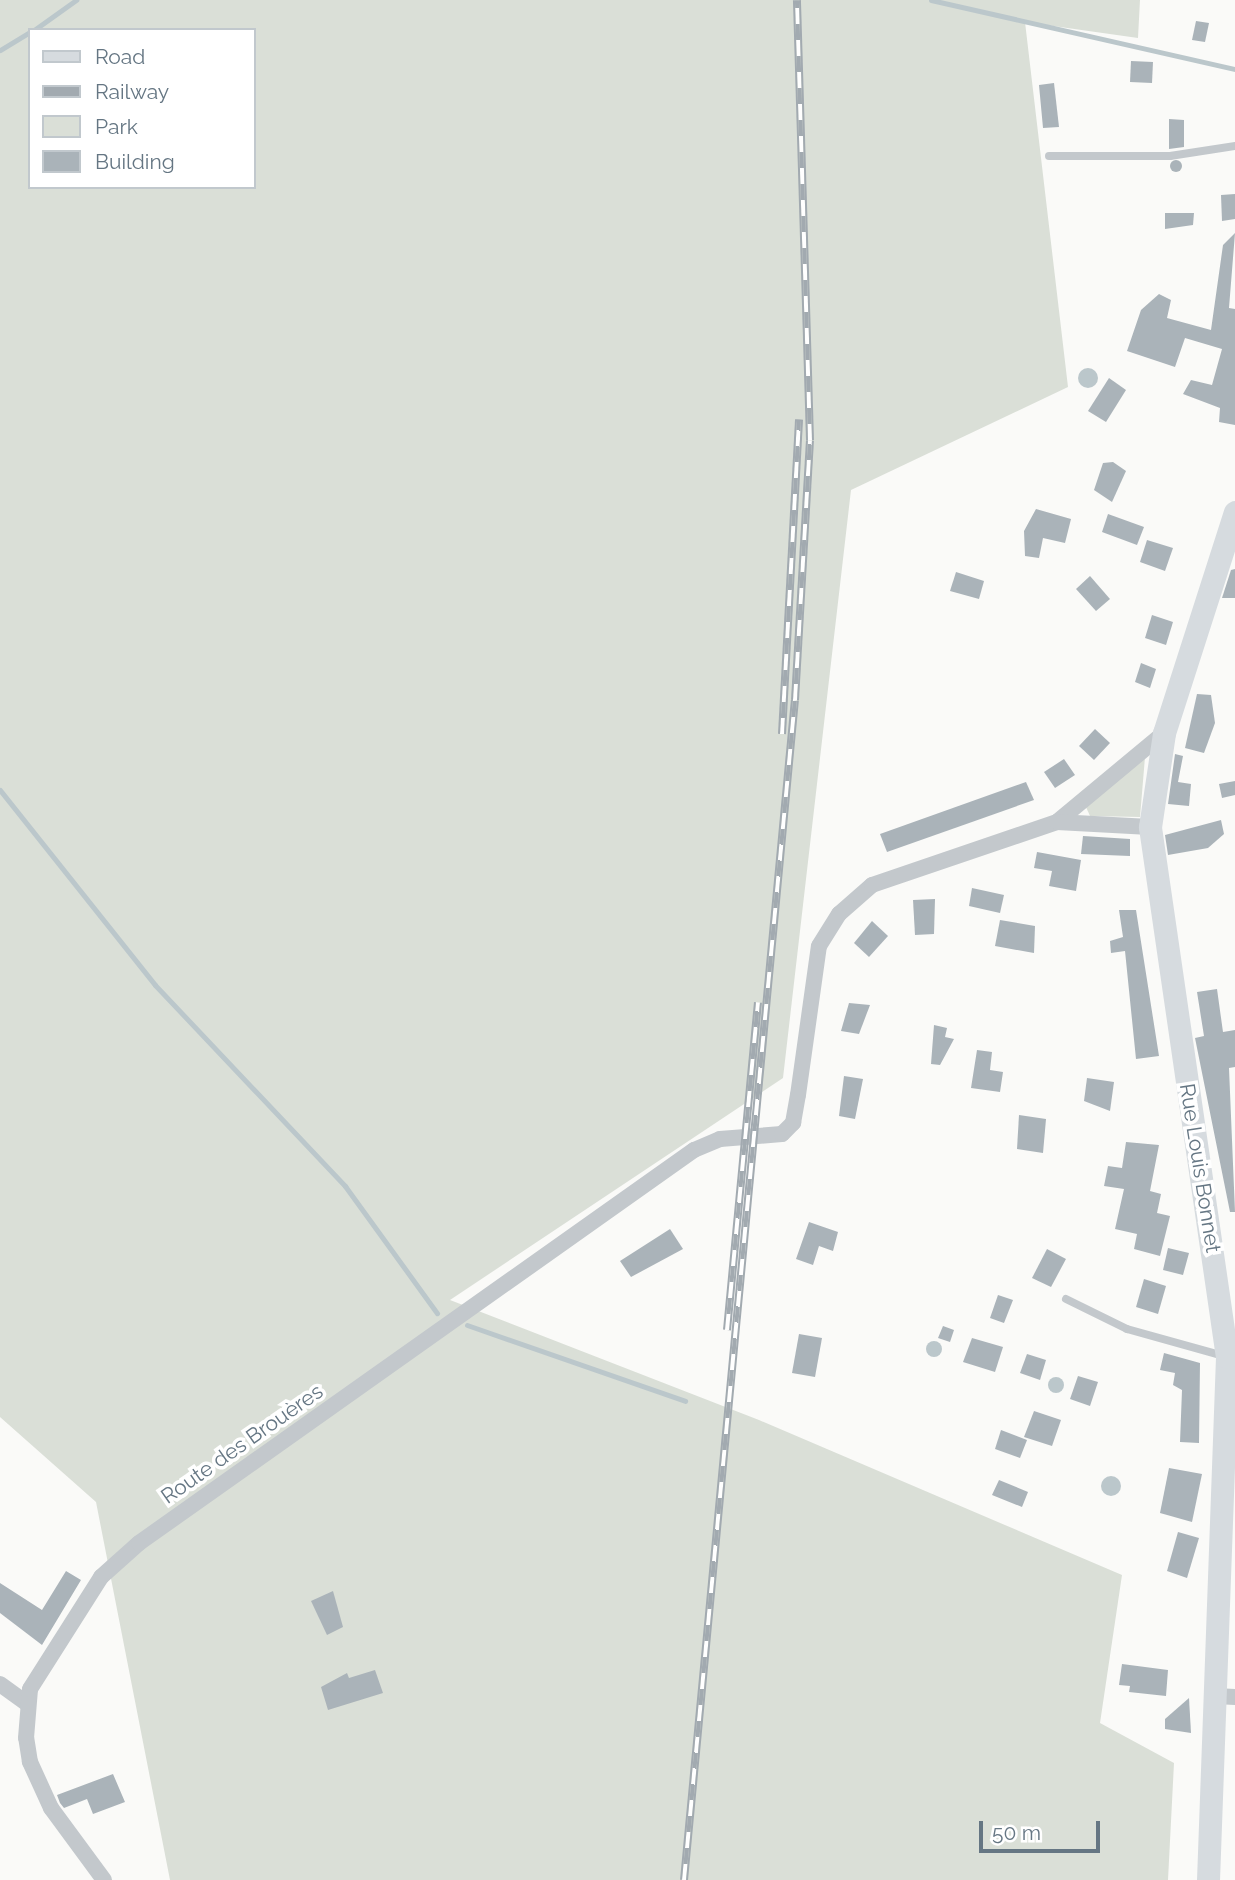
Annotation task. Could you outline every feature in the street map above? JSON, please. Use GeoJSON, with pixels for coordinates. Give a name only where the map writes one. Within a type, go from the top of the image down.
{"type":"FeatureCollection","features":[{"type":"Feature","properties":{"kind":"street","name":"Rue Louis Bonnet"},"geometry":{"type":"LineString","coordinates":[[1208,1880],[1226,1697],[1230,1495],[1227,1357],[1150,827],[1164,733],[1235,512]]}},
{"type":"Feature","properties":{"kind":"street"},"geometry":{"type":"LineString","coordinates":[[1057,822],[1164,733]]}},
{"type":"Feature","properties":{"kind":"street"},"geometry":{"type":"LineString","coordinates":[[1057,822],[1150,827]]}},
{"type":"Feature","properties":{"kind":"street","name":"Route des Brouères"},"geometry":{"type":"LineString","coordinates":[[26,1703],[70,1619],[101,1577],[139,1543],[694,1150],[720,1139],[771,1138],[793,1123],[814,962],[828,928],[855,899],[894,876],[1057,822]]}},
{"type":"Feature","properties":{"kind":"street"},"geometry":{"type":"LineString","coordinates":[[0,1684],[26,1703],[30,1762],[51,1808],[104,1880]]}},
{"type":"Feature","properties":{"kind":"lane"},"geometry":{"type":"LineString","coordinates":[[1049,156],[1170,156],[1235,146]]}},
{"type":"Feature","properties":{"kind":"lane"},"geometry":{"type":"LineString","coordinates":[[1066,1299],[1127,1329],[1227,1357]]}},
{"type":"Feature","properties":{"kind":"green space"},"geometry":{"type":"Polygon","coordinates":[[[0,0],[1140,0],[1138,38],[1025,22],[1068,387],[851,490],[783,1078],[450,1300],[759,1420],[1122,1575],[1100,1723],[1174,1763],[1168,1880],[170,1880],[96,1502],[0,1417],[0,0]]]}},
{"type":"Feature","properties":{"kind":"green space"},"geometry":{"type":"Polygon","coordinates":[[[1145,757],[1140,817],[1090,816],[1086,807],[1145,757]]]}},
{"type":"Feature","properties":{"kind":"shaded area"},"geometry":{"type":"Polygon","coordinates":[[[1088,368],[1095,371],[1098,378],[1095,385],[1088,388],[1081,385],[1078,378],[1081,371],[1088,368]]]}},
{"type":"Feature","properties":{"kind":"shaded area"},"geometry":{"type":"Polygon","coordinates":[[[934,1341],[942,1349],[934,1357],[926,1349],[934,1341]]]}},
{"type":"Feature","properties":{"kind":"shaded area"},"geometry":{"type":"Polygon","coordinates":[[[1056,1377],[1064,1385],[1056,1393],[1048,1385],[1056,1377]]]}},
{"type":"Feature","properties":{"kind":"shaded area"},"geometry":{"type":"Polygon","coordinates":[[[1111,1476],[1118,1479],[1121,1486],[1118,1493],[1111,1496],[1104,1493],[1101,1486],[1104,1479],[1111,1476]]]}},
{"type":"Feature","properties":{"kind":"building"},"geometry":{"type":"Polygon","coordinates":[[[1196,21],[1209,23],[1205,42],[1192,40],[1196,21]]]}},
{"type":"Feature","properties":{"kind":"building"},"geometry":{"type":"Polygon","coordinates":[[[1131,61],[1153,62],[1152,83],[1130,82],[1131,61]]]}},
{"type":"Feature","properties":{"kind":"building"},"geometry":{"type":"Polygon","coordinates":[[[1054,83],[1059,127],[1043,128],[1039,85],[1054,83]]]}},
{"type":"Feature","properties":{"kind":"building"},"geometry":{"type":"Polygon","coordinates":[[[1169,119],[1184,120],[1184,147],[1169,149],[1169,119]]]}},
{"type":"Feature","properties":{"kind":"building"},"geometry":{"type":"Polygon","coordinates":[[[1176,160],[1182,166],[1176,172],[1170,166],[1176,160]]]}},
{"type":"Feature","properties":{"kind":"building"},"geometry":{"type":"Polygon","coordinates":[[[1235,194],[1235,219],[1222,221],[1221,195],[1235,194]]]}},
{"type":"Feature","properties":{"kind":"building"},"geometry":{"type":"Polygon","coordinates":[[[1165,213],[1194,213],[1193,225],[1165,229],[1165,213]]]}},
{"type":"Feature","properties":{"kind":"building"},"geometry":{"type":"Polygon","coordinates":[[[1235,233],[1229,308],[1235,309],[1235,425],[1219,422],[1220,408],[1183,394],[1191,380],[1212,385],[1222,349],[1185,338],[1175,367],[1127,351],[1141,310],[1159,294],[1171,300],[1167,318],[1211,330],[1223,245],[1235,233]]]}},
{"type":"Feature","properties":{"kind":"building"},"geometry":{"type":"Polygon","coordinates":[[[1109,378],[1126,390],[1106,422],[1088,411],[1109,378]]]}},
{"type":"Feature","properties":{"kind":"building"},"geometry":{"type":"Polygon","coordinates":[[[1113,462],[1126,471],[1112,502],[1094,490],[1103,463],[1113,462]]]}},
{"type":"Feature","properties":{"kind":"building"},"geometry":{"type":"Polygon","coordinates":[[[1036,509],[1071,519],[1065,543],[1043,538],[1039,558],[1025,556],[1024,531],[1036,509]]]}},
{"type":"Feature","properties":{"kind":"building"},"geometry":{"type":"Polygon","coordinates":[[[1108,514],[1144,527],[1137,545],[1102,532],[1108,514]]]}},
{"type":"Feature","properties":{"kind":"building"},"geometry":{"type":"Polygon","coordinates":[[[1147,540],[1173,548],[1165,571],[1140,562],[1147,540]]]}},
{"type":"Feature","properties":{"kind":"building"},"geometry":{"type":"Polygon","coordinates":[[[1235,569],[1235,598],[1222,598],[1231,570],[1235,569]]]}},
{"type":"Feature","properties":{"kind":"building"},"geometry":{"type":"Polygon","coordinates":[[[956,572],[984,581],[979,599],[950,591],[956,572]]]}},
{"type":"Feature","properties":{"kind":"building"},"geometry":{"type":"Polygon","coordinates":[[[1090,576],[1110,599],[1096,611],[1076,589],[1090,576]]]}},
{"type":"Feature","properties":{"kind":"building"},"geometry":{"type":"Polygon","coordinates":[[[1152,615],[1173,622],[1166,645],[1145,638],[1152,615]]]}},
{"type":"Feature","properties":{"kind":"building"},"geometry":{"type":"Polygon","coordinates":[[[1141,663],[1156,669],[1150,688],[1135,682],[1141,663]]]}},
{"type":"Feature","properties":{"kind":"building"},"geometry":{"type":"Polygon","coordinates":[[[1197,694],[1211,695],[1215,723],[1204,753],[1185,748],[1197,694]]]}},
{"type":"Feature","properties":{"kind":"building"},"geometry":{"type":"Polygon","coordinates":[[[1095,729],[1110,743],[1094,760],[1079,746],[1095,729]]]}},
{"type":"Feature","properties":{"kind":"building"},"geometry":{"type":"Polygon","coordinates":[[[1175,754],[1183,756],[1178,782],[1191,784],[1189,806],[1168,804],[1175,754]]]}},
{"type":"Feature","properties":{"kind":"building"},"geometry":{"type":"Polygon","coordinates":[[[1064,759],[1075,775],[1055,788],[1044,772],[1064,759]]]}},
{"type":"Feature","properties":{"kind":"building"},"geometry":{"type":"Polygon","coordinates":[[[1235,781],[1235,795],[1222,798],[1219,784],[1235,781]]]}},
{"type":"Feature","properties":{"kind":"building"},"geometry":{"type":"Polygon","coordinates":[[[1026,782],[1034,800],[887,852],[880,834],[1026,782]]]}},
{"type":"Feature","properties":{"kind":"building"},"geometry":{"type":"Polygon","coordinates":[[[1221,820],[1224,834],[1208,848],[1168,855],[1165,835],[1221,820]]]}},
{"type":"Feature","properties":{"kind":"building"},"geometry":{"type":"Polygon","coordinates":[[[1083,836],[1130,839],[1130,856],[1081,854],[1083,836]]]}},
{"type":"Feature","properties":{"kind":"building"},"geometry":{"type":"Polygon","coordinates":[[[1037,852],[1081,860],[1076,891],[1049,886],[1052,871],[1034,868],[1037,852]]]}},
{"type":"Feature","properties":{"kind":"building"},"geometry":{"type":"Polygon","coordinates":[[[972,888],[1004,895],[1000,913],[969,906],[972,888]]]}},
{"type":"Feature","properties":{"kind":"building"},"geometry":{"type":"Polygon","coordinates":[[[935,899],[934,934],[915,935],[913,900],[935,899]]]}},
{"type":"Feature","properties":{"kind":"building"},"geometry":{"type":"Polygon","coordinates":[[[1119,910],[1136,910],[1159,1056],[1136,1059],[1125,951],[1111,953],[1110,941],[1123,937],[1119,910]]]}},
{"type":"Feature","properties":{"kind":"building"},"geometry":{"type":"Polygon","coordinates":[[[1000,920],[1035,926],[1034,953],[995,946],[1000,920]]]}},
{"type":"Feature","properties":{"kind":"building"},"geometry":{"type":"Polygon","coordinates":[[[872,921],[888,936],[869,957],[854,943],[872,921]]]}},
{"type":"Feature","properties":{"kind":"building"},"geometry":{"type":"Polygon","coordinates":[[[1217,989],[1223,1032],[1235,1030],[1235,1067],[1229,1068],[1235,1212],[1230,1212],[1195,1038],[1204,1036],[1197,992],[1217,989]]]}},
{"type":"Feature","properties":{"kind":"building"},"geometry":{"type":"Polygon","coordinates":[[[849,1003],[870,1005],[859,1034],[841,1031],[849,1003]]]}},
{"type":"Feature","properties":{"kind":"building"},"geometry":{"type":"Polygon","coordinates":[[[934,1025],[947,1028],[945,1037],[954,1039],[940,1065],[931,1064],[934,1025]]]}},
{"type":"Feature","properties":{"kind":"building"},"geometry":{"type":"Polygon","coordinates":[[[977,1050],[992,1052],[990,1070],[1003,1072],[1000,1092],[971,1088],[977,1050]]]}},
{"type":"Feature","properties":{"kind":"building"},"geometry":{"type":"Polygon","coordinates":[[[844,1076],[863,1079],[855,1119],[839,1116],[844,1076]]]}},
{"type":"Feature","properties":{"kind":"building"},"geometry":{"type":"Polygon","coordinates":[[[1087,1078],[1114,1082],[1110,1111],[1084,1101],[1087,1078]]]}},
{"type":"Feature","properties":{"kind":"building"},"geometry":{"type":"Polygon","coordinates":[[[1019,1115],[1046,1119],[1043,1153],[1017,1149],[1019,1115]]]}},
{"type":"Feature","properties":{"kind":"building"},"geometry":{"type":"Polygon","coordinates":[[[1126,1142],[1159,1145],[1150,1191],[1161,1194],[1157,1213],[1170,1216],[1160,1256],[1134,1249],[1137,1234],[1115,1229],[1124,1189],[1104,1186],[1108,1166],[1122,1168],[1126,1142]]]}},
{"type":"Feature","properties":{"kind":"building"},"geometry":{"type":"Polygon","coordinates":[[[809,1222],[838,1232],[833,1251],[819,1246],[813,1265],[796,1259],[809,1222]]]}},
{"type":"Feature","properties":{"kind":"building"},"geometry":{"type":"Polygon","coordinates":[[[670,1229],[683,1249],[631,1277],[620,1261],[670,1229]]]}},
{"type":"Feature","properties":{"kind":"building"},"geometry":{"type":"Polygon","coordinates":[[[1168,1248],[1189,1253],[1183,1275],[1163,1270],[1168,1248]]]}},
{"type":"Feature","properties":{"kind":"building"},"geometry":{"type":"Polygon","coordinates":[[[1047,1249],[1066,1259],[1051,1287],[1032,1278],[1047,1249]]]}},
{"type":"Feature","properties":{"kind":"building"},"geometry":{"type":"Polygon","coordinates":[[[1144,1279],[1166,1286],[1158,1314],[1136,1307],[1144,1279]]]}},
{"type":"Feature","properties":{"kind":"building"},"geometry":{"type":"Polygon","coordinates":[[[998,1295],[1013,1300],[1004,1323],[990,1318],[998,1295]]]}},
{"type":"Feature","properties":{"kind":"building"},"geometry":{"type":"Polygon","coordinates":[[[943,1326],[954,1330],[950,1342],[938,1338],[943,1326]]]}},
{"type":"Feature","properties":{"kind":"building"},"geometry":{"type":"Polygon","coordinates":[[[799,1334],[822,1338],[815,1377],[792,1373],[799,1334]]]}},
{"type":"Feature","properties":{"kind":"building"},"geometry":{"type":"Polygon","coordinates":[[[972,1338],[1003,1347],[995,1372],[963,1362],[972,1338]]]}},
{"type":"Feature","properties":{"kind":"building"},"geometry":{"type":"Polygon","coordinates":[[[1164,1353],[1200,1363],[1199,1443],[1180,1442],[1182,1390],[1173,1385],[1175,1373],[1160,1370],[1164,1353]]]}},
{"type":"Feature","properties":{"kind":"building"},"geometry":{"type":"Polygon","coordinates":[[[1027,1354],[1046,1360],[1040,1380],[1020,1373],[1027,1354]]]}},
{"type":"Feature","properties":{"kind":"building"},"geometry":{"type":"Polygon","coordinates":[[[1078,1376],[1098,1382],[1090,1406],[1070,1399],[1078,1376]]]}},
{"type":"Feature","properties":{"kind":"building"},"geometry":{"type":"Polygon","coordinates":[[[1034,1411],[1061,1420],[1052,1446],[1024,1437],[1034,1411]]]}},
{"type":"Feature","properties":{"kind":"building"},"geometry":{"type":"Polygon","coordinates":[[[1001,1430],[1027,1440],[1020,1458],[995,1449],[1001,1430]]]}},
{"type":"Feature","properties":{"kind":"building"},"geometry":{"type":"Polygon","coordinates":[[[1169,1468],[1202,1474],[1192,1522],[1160,1513],[1169,1468]]]}},
{"type":"Feature","properties":{"kind":"building"},"geometry":{"type":"Polygon","coordinates":[[[999,1480],[1028,1492],[1022,1507],[992,1495],[999,1480]]]}},
{"type":"Feature","properties":{"kind":"building"},"geometry":{"type":"Polygon","coordinates":[[[1178,1532],[1199,1538],[1187,1578],[1167,1571],[1178,1532]]]}},
{"type":"Feature","properties":{"kind":"building"},"geometry":{"type":"Polygon","coordinates":[[[66,1571],[81,1580],[42,1645],[0,1613],[0,1583],[42,1610],[66,1571]]]}},
{"type":"Feature","properties":{"kind":"building"},"geometry":{"type":"Polygon","coordinates":[[[333,1591],[343,1627],[327,1635],[311,1601],[333,1591]]]}},
{"type":"Feature","properties":{"kind":"building"},"geometry":{"type":"Polygon","coordinates":[[[1122,1664],[1168,1670],[1166,1696],[1129,1692],[1130,1686],[1119,1685],[1122,1664]]]}},
{"type":"Feature","properties":{"kind":"building"},"geometry":{"type":"Polygon","coordinates":[[[375,1670],[383,1693],[328,1710],[321,1687],[347,1673],[349,1678],[375,1670]]]}},
{"type":"Feature","properties":{"kind":"building"},"geometry":{"type":"Polygon","coordinates":[[[1189,1698],[1191,1733],[1165,1729],[1165,1719],[1189,1698]]]}},
{"type":"Feature","properties":{"kind":"building"},"geometry":{"type":"Polygon","coordinates":[[[113,1774],[125,1802],[93,1814],[87,1799],[64,1808],[60,1803],[57,1795],[113,1774]]]}},
{"type":"Feature","properties":{"kind":"waterway"},"geometry":{"type":"LineString","coordinates":[[37,28],[76,0]]}},
{"type":"Feature","properties":{"kind":"waterway"},"geometry":{"type":"LineString","coordinates":[[931,0],[1235,69]]}},
{"type":"Feature","properties":{"kind":"waterway"},"geometry":{"type":"LineString","coordinates":[[0,50],[28,33]]}},
{"type":"Feature","properties":{"kind":"waterway"},"geometry":{"type":"LineString","coordinates":[[0,790],[155,985],[345,1186],[437,1313]]}},
{"type":"Feature","properties":{"kind":"waterway"},"geometry":{"type":"LineString","coordinates":[[467,1325],[685,1401]]}},
{"type":"Feature","properties":{"kind":"railway"},"geometry":{"type":"LineString","coordinates":[[684,1880],[795,700],[810,440],[797,0]]}},
{"type":"Feature","properties":{"kind":"railway"},"geometry":{"type":"LineString","coordinates":[[782,734],[799,419]]}},
{"type":"Feature","properties":{"kind":"railway"},"geometry":{"type":"LineString","coordinates":[[727,1330],[758,1002]]}}]}
